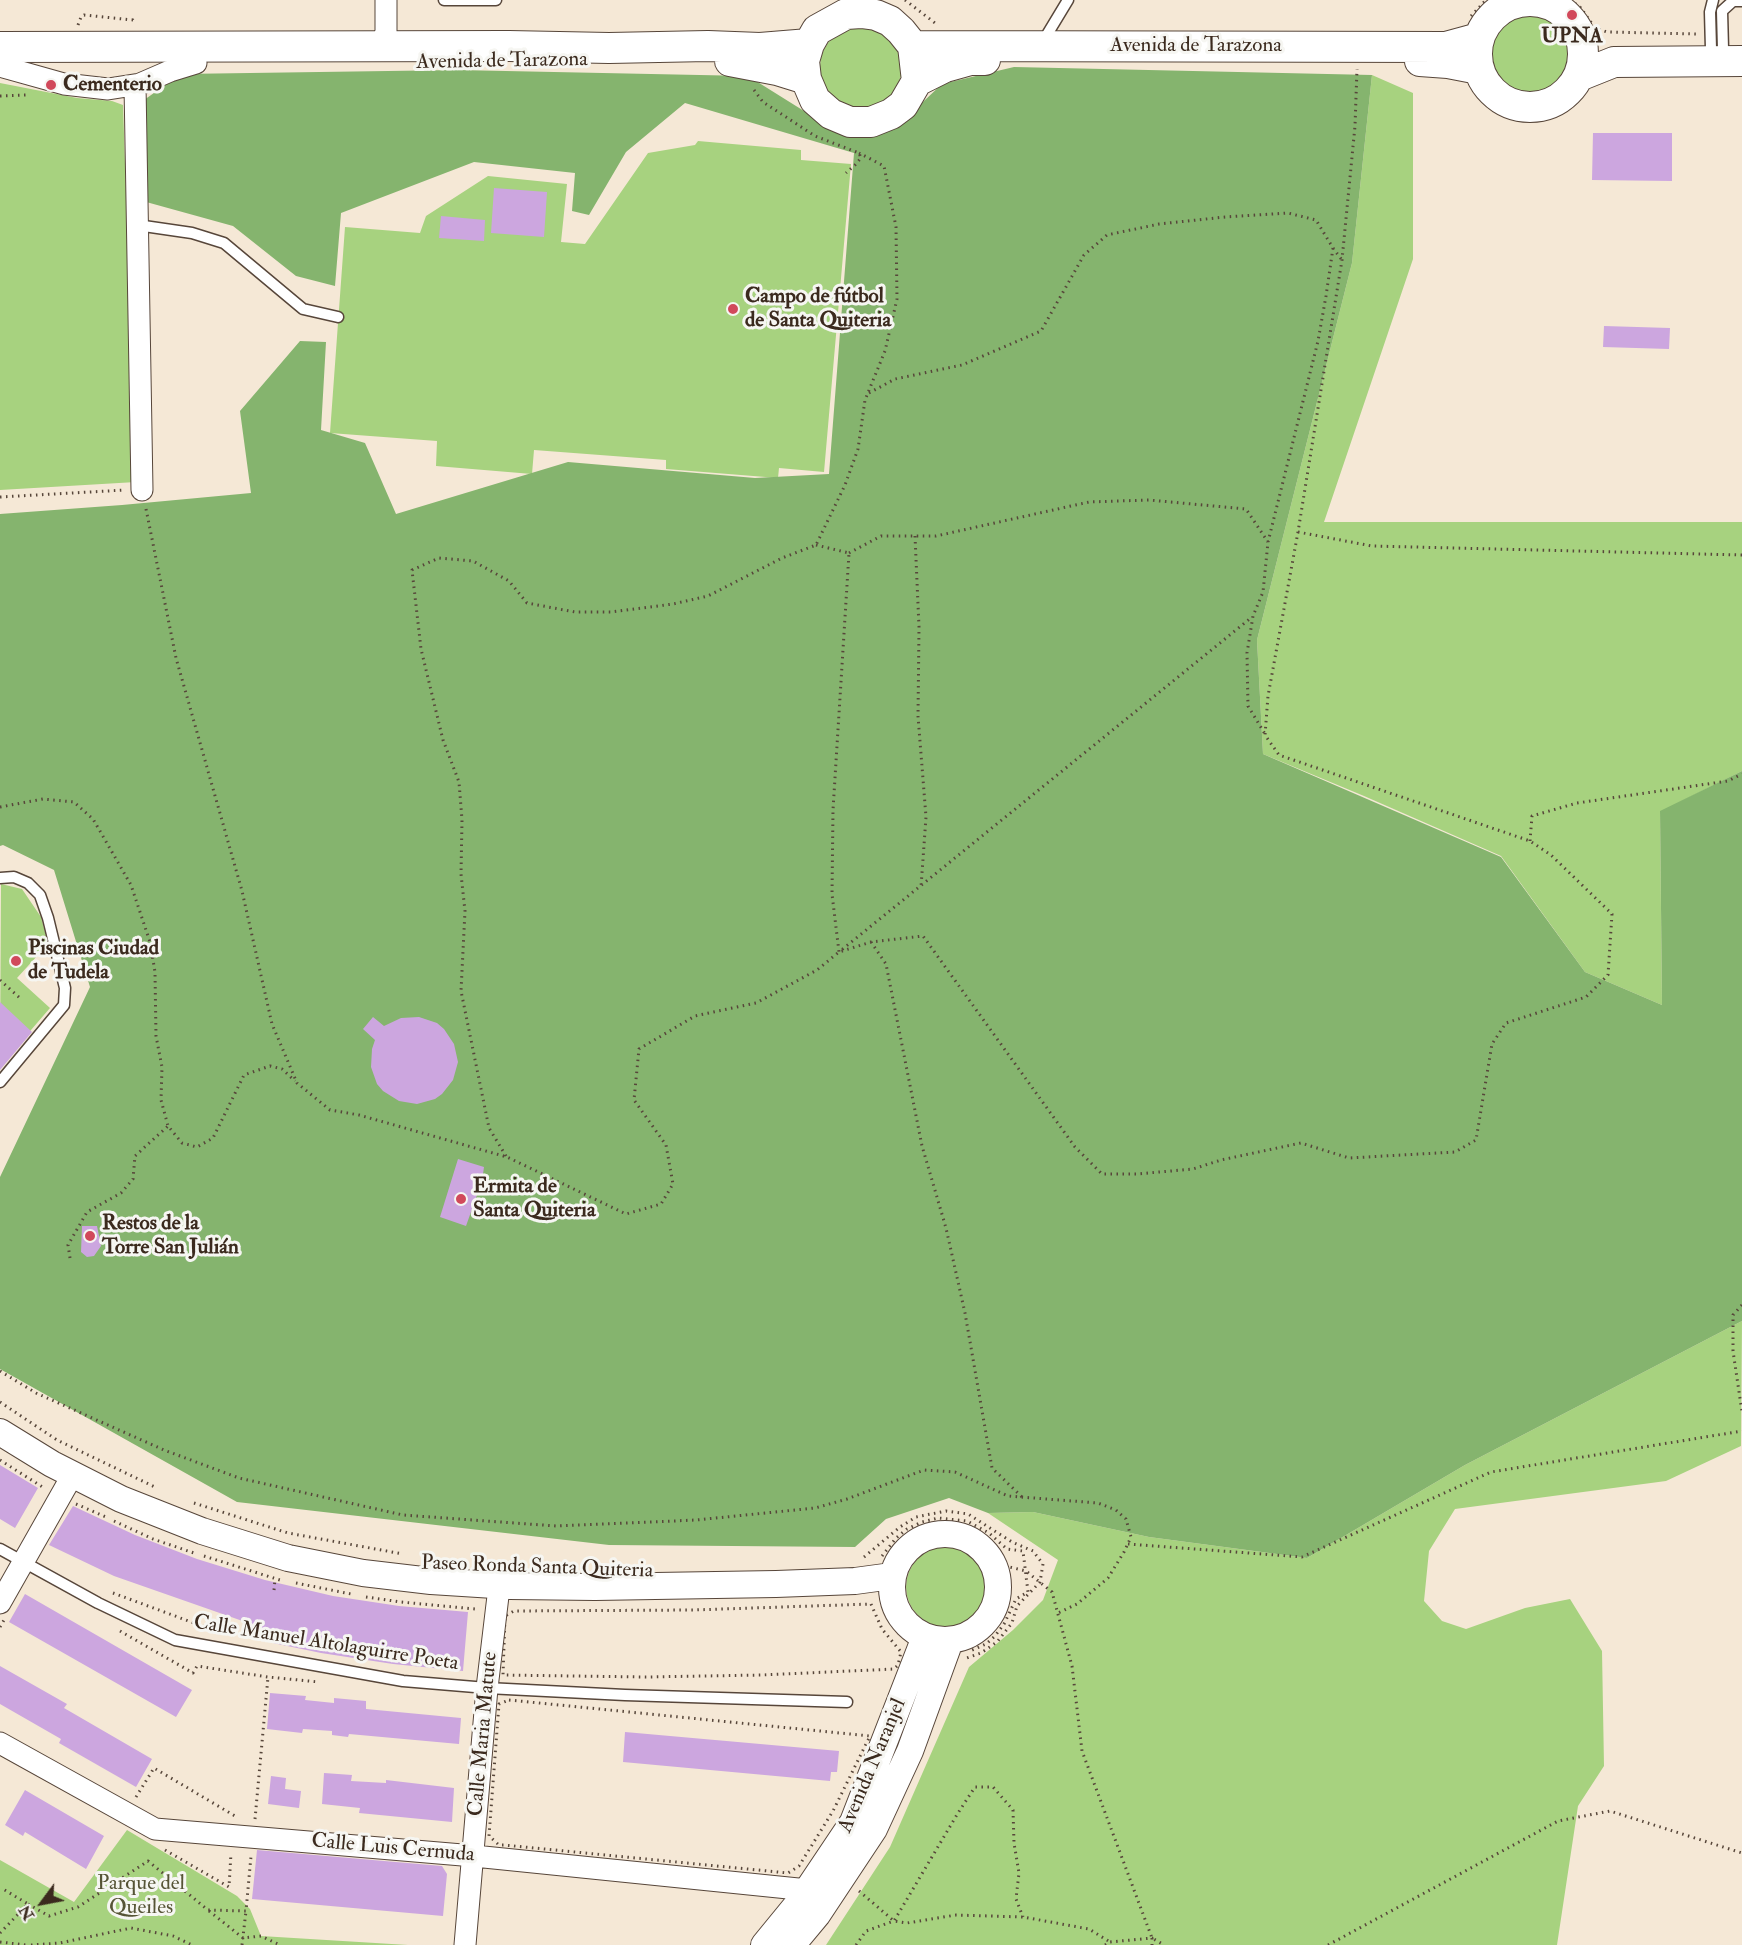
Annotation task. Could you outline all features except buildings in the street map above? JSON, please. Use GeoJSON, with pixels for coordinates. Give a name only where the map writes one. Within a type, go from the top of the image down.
{"type":"FeatureCollection","features":[{"type":"Feature","properties":{"kind":"main road"},"geometry":{"type":"LineString","coordinates":[[1535,0],[1554,6],[1570,18],[1580,36],[1584,56],[1579,76],[1569,91],[1554,102],[1536,107],[1517,106],[1501,98],[1487,86],[1479,69],[1477,54],[1479,38],[1487,22],[1500,9],[1516,2],[1535,0]]}},
{"type":"Feature","properties":{"kind":"main road"},"geometry":{"type":"LineString","coordinates":[[870,7],[896,26],[913,46],[917,81],[903,105],[891,114],[871,122],[850,122],[831,114],[815,100],[806,79],[804,61],[809,44],[832,10],[846,14],[861,12],[870,7]]}},
{"type":"Feature","properties":{"kind":"main road"},"geometry":{"type":"LineString","coordinates":[[1580,36],[1607,48],[1726,49]]}},
{"type":"Feature","properties":{"kind":"main road","name":"Avenida de Tarazona"},"geometry":{"type":"LineString","coordinates":[[913,46],[1446,47],[1479,38]]}},
{"type":"Feature","properties":{"kind":"main road","name":"Avenida de Tarazona"},"geometry":{"type":"LineString","coordinates":[[0,47],[509,46],[609,48],[708,46],[760,48],[809,44]]}},
{"type":"Feature","properties":{"kind":"main road"},"geometry":{"type":"LineString","coordinates":[[1579,76],[1614,62],[1726,49]]}},
{"type":"Feature","properties":{"kind":"main road","name":"Avenida de Tarazona"},"geometry":{"type":"LineString","coordinates":[[0,61],[491,63],[722,59],[777,70],[806,79]]}},
{"type":"Feature","properties":{"kind":"main road","name":"Avenida de Tarazona"},"geometry":{"type":"LineString","coordinates":[[917,81],[945,67],[970,60],[1427,61],[1479,69]]}},
{"type":"Feature","properties":{"kind":"street"},"geometry":{"type":"LineString","coordinates":[[380,48],[386,32],[386,0]]}},
{"type":"Feature","properties":{"kind":"street","name":"Avenida de Tarazona"},"geometry":{"type":"LineString","coordinates":[[0,66],[64,84],[108,89],[135,85],[196,63]]}},
{"type":"Feature","properties":{"kind":"street"},"geometry":{"type":"LineString","coordinates":[[135,85],[142,490]]}},
{"type":"Feature","properties":{"kind":"street","name":"Paseo Ronda Santa Quiteria"},"geometry":{"type":"LineString","coordinates":[[0,1432],[52,1464],[121,1499],[202,1531],[288,1558],[363,1573],[431,1581],[510,1586],[595,1587],[855,1581],[888,1574]]}},
{"type":"Feature","properties":{"kind":"street","name":"Paseo Ronda Santa Quiteria"},"geometry":{"type":"LineString","coordinates":[[0,1442],[70,1492],[115,1506],[201,1540],[286,1565],[411,1588],[498,1596],[689,1595],[888,1574]]}},
{"type":"Feature","properties":{"kind":"street"},"geometry":{"type":"LineString","coordinates":[[3,1610],[23,1563],[70,1492]]}},
{"type":"Feature","properties":{"kind":"street"},"geometry":{"type":"LineString","coordinates":[[934,1534],[957,1535],[978,1545],[993,1563],[999,1588],[992,1614],[974,1632],[950,1641],[925,1637],[908,1626],[896,1610],[888,1574],[913,1544],[934,1534]]}},
{"type":"Feature","properties":{"kind":"street","name":"Calle Maria Matute"},"geometry":{"type":"LineString","coordinates":[[465,1945],[487,1688],[498,1596]]}},
{"type":"Feature","properties":{"kind":"street","name":"Avenida Naranjel"},"geometry":{"type":"LineString","coordinates":[[764,1945],[808,1890],[854,1822],[925,1637]]}},
{"type":"Feature","properties":{"kind":"street","name":"Avenida Naranjel"},"geometry":{"type":"LineString","coordinates":[[792,1945],[817,1915],[874,1829],[909,1751],[950,1641]]}},
{"type":"Feature","properties":{"kind":"street","name":"Calle Luis Cernuda"},"geometry":{"type":"LineString","coordinates":[[0,1743],[155,1829],[474,1856],[808,1890]]}},
{"type":"Feature","properties":{"kind":"lane"},"geometry":{"type":"LineString","coordinates":[[444,0],[496,0]]}},
{"type":"Feature","properties":{"kind":"lane"},"geometry":{"type":"LineString","coordinates":[[1039,47],[1068,0]]}},
{"type":"Feature","properties":{"kind":"lane"},"geometry":{"type":"LineString","coordinates":[[1713,0],[1710,12],[1726,49]]}},
{"type":"Feature","properties":{"kind":"lane"},"geometry":{"type":"LineString","coordinates":[[1726,49],[1722,11],[1733,1],[1742,1]]}},
{"type":"Feature","properties":{"kind":"lane"},"geometry":{"type":"LineString","coordinates":[[137,225],[192,233],[224,243],[303,309],[338,317]]}},
{"type":"Feature","properties":{"kind":"lane"},"geometry":{"type":"LineString","coordinates":[[0,878],[14,877],[28,883],[40,896],[48,918],[65,988],[64,1005],[0,1082]]}},
{"type":"Feature","properties":{"kind":"lane","name":"Calle Manuel Altolaguirre Poeta"},"geometry":{"type":"LineString","coordinates":[[0,1550],[98,1603],[176,1640],[403,1681],[626,1695],[847,1702]]}},
{"type":"Feature","properties":{"kind":"path"},"geometry":{"type":"LineString","coordinates":[[1570,0],[1580,7],[1595,28],[1607,32],[1726,49]]}},
{"type":"Feature","properties":{"kind":"path"},"geometry":{"type":"LineString","coordinates":[[1265,735],[1268,696],[1298,532],[1342,260],[1355,126],[1358,76],[1356,61]]}},
{"type":"Feature","properties":{"kind":"path"},"geometry":{"type":"LineString","coordinates":[[752,85],[756,95],[763,102],[815,136],[859,153],[884,166],[896,227],[897,299],[885,351],[867,394],[858,449],[816,545]]}},
{"type":"Feature","properties":{"kind":"path"},"geometry":{"type":"LineString","coordinates":[[846,173],[861,158],[859,153]]}},
{"type":"Feature","properties":{"kind":"path"},"geometry":{"type":"LineString","coordinates":[[867,394],[895,379],[962,365],[1041,331],[1084,255],[1107,235],[1160,224],[1287,213],[1316,220],[1342,260]]}},
{"type":"Feature","properties":{"kind":"path"},"geometry":{"type":"LineString","coordinates":[[839,952],[872,942],[923,936],[1075,1147],[1102,1174],[1137,1174],[1193,1169],[1221,1160],[1301,1143],[1349,1158],[1455,1152],[1476,1140],[1492,1044],[1506,1023],[1586,997],[1608,975],[1612,914],[1551,855],[1530,841],[1279,755],[1248,706],[1247,653],[1253,616],[1263,592],[1268,542],[1318,341],[1333,248]]}},
{"type":"Feature","properties":{"kind":"path"},"geometry":{"type":"LineString","coordinates":[[0,497],[142,490],[176,658],[242,891],[272,1024],[297,1083]]}},
{"type":"Feature","properties":{"kind":"path"},"geometry":{"type":"LineString","coordinates":[[507,1157],[489,1128],[461,991],[465,911],[461,874],[462,820],[459,782],[443,740],[421,649],[412,570],[440,558],[473,561],[509,580],[527,603],[575,612],[611,612],[673,604],[708,596],[782,558],[816,545],[849,553],[880,536],[936,537],[1089,502],[1149,500],[1246,509],[1268,542]]}},
{"type":"Feature","properties":{"kind":"path"},"geometry":{"type":"LineString","coordinates":[[1298,532],[1372,546],[1742,555]]}},
{"type":"Feature","properties":{"kind":"path"},"geometry":{"type":"LineString","coordinates":[[915,536],[919,627],[918,716],[926,817],[921,887]]}},
{"type":"Feature","properties":{"kind":"path"},"geometry":{"type":"LineString","coordinates":[[839,952],[832,894],[833,810],[849,553]]}},
{"type":"Feature","properties":{"kind":"path"},"geometry":{"type":"LineString","coordinates":[[0,807],[43,799],[74,802],[93,819],[131,885],[150,942],[155,972],[156,1036],[162,1067],[161,1100],[168,1126],[182,1143],[197,1147],[213,1138],[244,1075],[270,1066],[282,1069],[330,1110],[359,1115],[507,1157],[626,1214],[661,1204],[673,1184],[666,1145],[634,1100],[639,1049],[695,1016],[756,1003],[818,970],[1253,616]]}},
{"type":"Feature","properties":{"kind":"path"},"geometry":{"type":"LineString","coordinates":[[1530,841],[1532,816],[1577,803],[1728,782],[1742,774]]}},
{"type":"Feature","properties":{"kind":"path"},"geometry":{"type":"LineString","coordinates":[[872,942],[886,964],[922,1146],[946,1228],[966,1313],[992,1468],[1024,1498]]}},
{"type":"Feature","properties":{"kind":"path"},"geometry":{"type":"LineString","coordinates":[[0,980],[21,999]]}},
{"type":"Feature","properties":{"kind":"path"},"geometry":{"type":"LineString","coordinates":[[70,1258],[68,1245],[87,1212],[121,1193],[133,1179],[135,1156],[168,1126]]}},
{"type":"Feature","properties":{"kind":"path"},"geometry":{"type":"LineString","coordinates":[[1742,1305],[1733,1315],[1733,1351],[1742,1412]]}},
{"type":"Feature","properties":{"kind":"path"},"geometry":{"type":"LineString","coordinates":[[0,1371],[36,1393],[164,1450],[239,1478],[403,1515],[556,1526],[696,1520],[815,1508],[847,1499],[924,1470],[955,1472],[1008,1496],[1098,1503],[1116,1510],[1126,1519],[1131,1538],[1128,1544],[1108,1578],[1077,1604],[1058,1613]]}},
{"type":"Feature","properties":{"kind":"path"},"geometry":{"type":"LineString","coordinates":[[1128,1544],[1302,1557],[1491,1472],[1742,1431]]}},
{"type":"Feature","properties":{"kind":"path"},"geometry":{"type":"LineString","coordinates":[[0,1460],[44,1488],[39,1496]]}},
{"type":"Feature","properties":{"kind":"path"},"geometry":{"type":"LineString","coordinates":[[70,1492],[153,1539],[284,1581]]}},
{"type":"Feature","properties":{"kind":"path"},"geometry":{"type":"LineString","coordinates":[[888,1574],[896,1538],[907,1529],[928,1520],[950,1518],[967,1521],[981,1528],[1006,1549],[1023,1551],[1026,1570]]}},
{"type":"Feature","properties":{"kind":"path"},"geometry":{"type":"LineString","coordinates":[[993,1563],[1026,1570],[1052,1592],[1072,1666],[1082,1751],[1152,1938],[1152,1945]]}},
{"type":"Feature","properties":{"kind":"path"},"geometry":{"type":"LineString","coordinates":[[274,1590],[275,1579]]}},
{"type":"Feature","properties":{"kind":"path"},"geometry":{"type":"LineString","coordinates":[[293,1583],[355,1595]]}},
{"type":"Feature","properties":{"kind":"path"},"geometry":{"type":"LineString","coordinates":[[109,1591],[202,1626],[236,1635]]}},
{"type":"Feature","properties":{"kind":"path"},"geometry":{"type":"LineString","coordinates":[[366,1597],[475,1609],[474,1621]]}},
{"type":"Feature","properties":{"kind":"path"},"geometry":{"type":"LineString","coordinates":[[871,1604],[882,1629],[901,1652],[898,1665],[894,1669],[880,1670],[657,1677],[502,1675],[505,1616],[514,1611],[693,1610],[871,1604]]}},
{"type":"Feature","properties":{"kind":"path"},"geometry":{"type":"LineString","coordinates":[[0,1627],[3,1610]]}},
{"type":"Feature","properties":{"kind":"path"},"geometry":{"type":"LineString","coordinates":[[111,1626],[193,1673],[197,1666],[327,1683]]}},
{"type":"Feature","properties":{"kind":"path"},"geometry":{"type":"LineString","coordinates":[[270,1629],[270,1644]]}},
{"type":"Feature","properties":{"kind":"path"},"geometry":{"type":"LineString","coordinates":[[255,1822],[268,1677]]}},
{"type":"Feature","properties":{"kind":"path"},"geometry":{"type":"LineString","coordinates":[[509,1700],[870,1736],[833,1811],[799,1866],[788,1873],[780,1872],[499,1845],[489,1836],[499,1704],[509,1700]]}},
{"type":"Feature","properties":{"kind":"path"},"geometry":{"type":"LineString","coordinates":[[132,1805],[154,1768],[244,1822]]}},
{"type":"Feature","properties":{"kind":"path"},"geometry":{"type":"LineString","coordinates":[[856,1945],[866,1931],[894,1921],[975,1787],[993,1786],[1013,1810],[1014,1843],[1019,1873],[1016,1899],[1023,1917]]}},
{"type":"Feature","properties":{"kind":"path"},"geometry":{"type":"LineString","coordinates":[[1328,1945],[1558,1821],[1610,1811],[1742,1853]]}},
{"type":"Feature","properties":{"kind":"path"},"geometry":{"type":"LineString","coordinates":[[242,1945],[252,1847]]}},
{"type":"Feature","properties":{"kind":"path"},"geometry":{"type":"LineString","coordinates":[[1,1889],[49,1916],[78,1907],[148,1861],[243,1938],[261,1936],[280,1945]]}},
{"type":"Feature","properties":{"kind":"path"},"geometry":{"type":"LineString","coordinates":[[853,1890],[861,1892],[885,1916],[894,1921],[908,1923],[956,1915],[1023,1917],[1089,1929],[1110,1942]]}},
{"type":"Feature","properties":{"kind":"path"},"geometry":{"type":"LineString","coordinates":[[0,1933],[28,1905]]}},
{"type":"Feature","properties":{"kind":"path"},"geometry":{"type":"LineString","coordinates":[[208,1910],[246,1911]]}},
{"type":"Feature","properties":{"kind":"path"},"geometry":{"type":"LineString","coordinates":[[31,1945],[60,1943],[131,1928],[174,1936],[192,1945]]}},
{"type":"Feature","properties":{"kind":"path"},"geometry":{"type":"LineString","coordinates":[[1105,1945],[1110,1942],[1152,1938],[1164,1945]]}},
{"type":"Feature","properties":{"kind":"path"},"geometry":{"type":"LineString","coordinates":[[0,1942],[26,1945]]}},
{"type":"Feature","properties":{"kind":"green space"},"geometry":{"type":"Polygon","coordinates":[[[1529,15],[1545,18],[1558,27],[1567,40],[1570,56],[1567,72],[1558,85],[1545,94],[1529,97],[1513,94],[1500,85],[1491,72],[1488,56],[1491,40],[1500,27],[1513,18],[1529,15]]]}},
{"type":"Feature","properties":{"kind":"green space"},"geometry":{"type":"Polygon","coordinates":[[[861,26],[877,29],[890,38],[899,51],[902,67],[899,83],[890,96],[877,105],[861,108],[845,105],[832,96],[823,83],[820,67],[823,51],[832,38],[845,29],[861,26]]]}},
{"type":"Feature","properties":{"kind":"green space"},"geometry":{"type":"Polygon","coordinates":[[[1014,67],[1372,75],[1352,263],[1257,640],[1263,754],[1501,857],[1585,972],[1662,1005],[1660,811],[1742,771],[1742,1321],[1465,1465],[1307,1558],[1149,1537],[1033,1512],[988,1513],[949,1498],[886,1519],[855,1547],[609,1545],[237,1502],[0,1369],[0,1177],[90,987],[54,870],[3,845],[0,846],[0,514],[251,493],[240,411],[300,341],[326,342],[321,430],[365,443],[396,514],[568,462],[755,478],[829,474],[854,153],[685,103],[626,152],[589,215],[572,211],[575,173],[474,162],[341,213],[335,286],[296,276],[233,226],[139,200],[144,100],[181,74],[457,70],[748,76],[836,131],[909,115],[942,84],[1014,67]]]}},
{"type":"Feature","properties":{"kind":"green space"},"geometry":{"type":"Polygon","coordinates":[[[1372,75],[1413,93],[1413,259],[1324,522],[1742,522],[1742,771],[1660,812],[1662,1005],[1585,972],[1501,856],[1263,754],[1257,640],[1352,263],[1372,75]]]}},
{"type":"Feature","properties":{"kind":"green space"},"geometry":{"type":"Polygon","coordinates":[[[0,83],[77,98],[112,101],[123,105],[136,482],[0,490],[0,83]]]}},
{"type":"Feature","properties":{"kind":"green space"},"geometry":{"type":"Polygon","coordinates":[[[698,141],[801,150],[801,160],[851,164],[824,472],[779,468],[778,478],[666,469],[666,460],[534,450],[532,474],[436,466],[437,441],[330,433],[345,227],[420,233],[426,216],[488,176],[567,184],[561,242],[585,244],[648,153],[695,145],[698,141]]]}},
{"type":"Feature","properties":{"kind":"green space","name":"Piscinas Ciudad de Tudela"},"geometry":{"type":"Polygon","coordinates":[[[1,884],[22,889],[41,917],[48,944],[17,978],[50,1008],[0,1066],[1,884]]]}},
{"type":"Feature","properties":{"kind":"green space"},"geometry":{"type":"Polygon","coordinates":[[[1742,1321],[1741,1446],[1666,1481],[1455,1509],[1429,1551],[1424,1601],[1442,1621],[1466,1629],[1525,1608],[1570,1599],[1602,1651],[1604,1766],[1578,1806],[1557,1945],[826,1945],[890,1847],[969,1667],[1013,1630],[1043,1600],[1058,1560],[988,1513],[1033,1512],[1149,1537],[1307,1558],[1465,1465],[1742,1321]]]}},
{"type":"Feature","properties":{"kind":"green space"},"geometry":{"type":"Polygon","coordinates":[[[946,1547],[961,1550],[974,1559],[983,1572],[986,1587],[983,1602],[974,1615],[961,1624],[946,1627],[931,1624],[918,1615],[909,1602],[906,1587],[909,1572],[918,1559],[931,1550],[946,1547]]]}},
{"type":"Feature","properties":{"kind":"green space","name":"Parque del Queiles"},"geometry":{"type":"Polygon","coordinates":[[[127,1830],[237,1896],[250,1909],[261,1936],[408,1945],[0,1945],[0,1860],[74,1902],[127,1830]]]}},
{"type":"Feature","properties":{"kind":"place","name":"UPNA"},"geometry":{"type":"Point","coordinates":[1572,15]}},
{"type":"Feature","properties":{"kind":"place","name":"Cementerio"},"geometry":{"type":"Point","coordinates":[51,85]}},
{"type":"Feature","properties":{"kind":"place","name":"Campo de fútbol de Santa Quiteria"},"geometry":{"type":"Point","coordinates":[733,309]}},
{"type":"Feature","properties":{"kind":"place","name":"Piscinas Ciudad de Tudela"},"geometry":{"type":"Point","coordinates":[16,961]}},
{"type":"Feature","properties":{"kind":"place","name":"Ermita de Santa Quiteria"},"geometry":{"type":"Point","coordinates":[461,1199]}},
{"type":"Feature","properties":{"kind":"place","name":"Restos de la Torre San Julián"},"geometry":{"type":"Point","coordinates":[90,1236]}}]}
